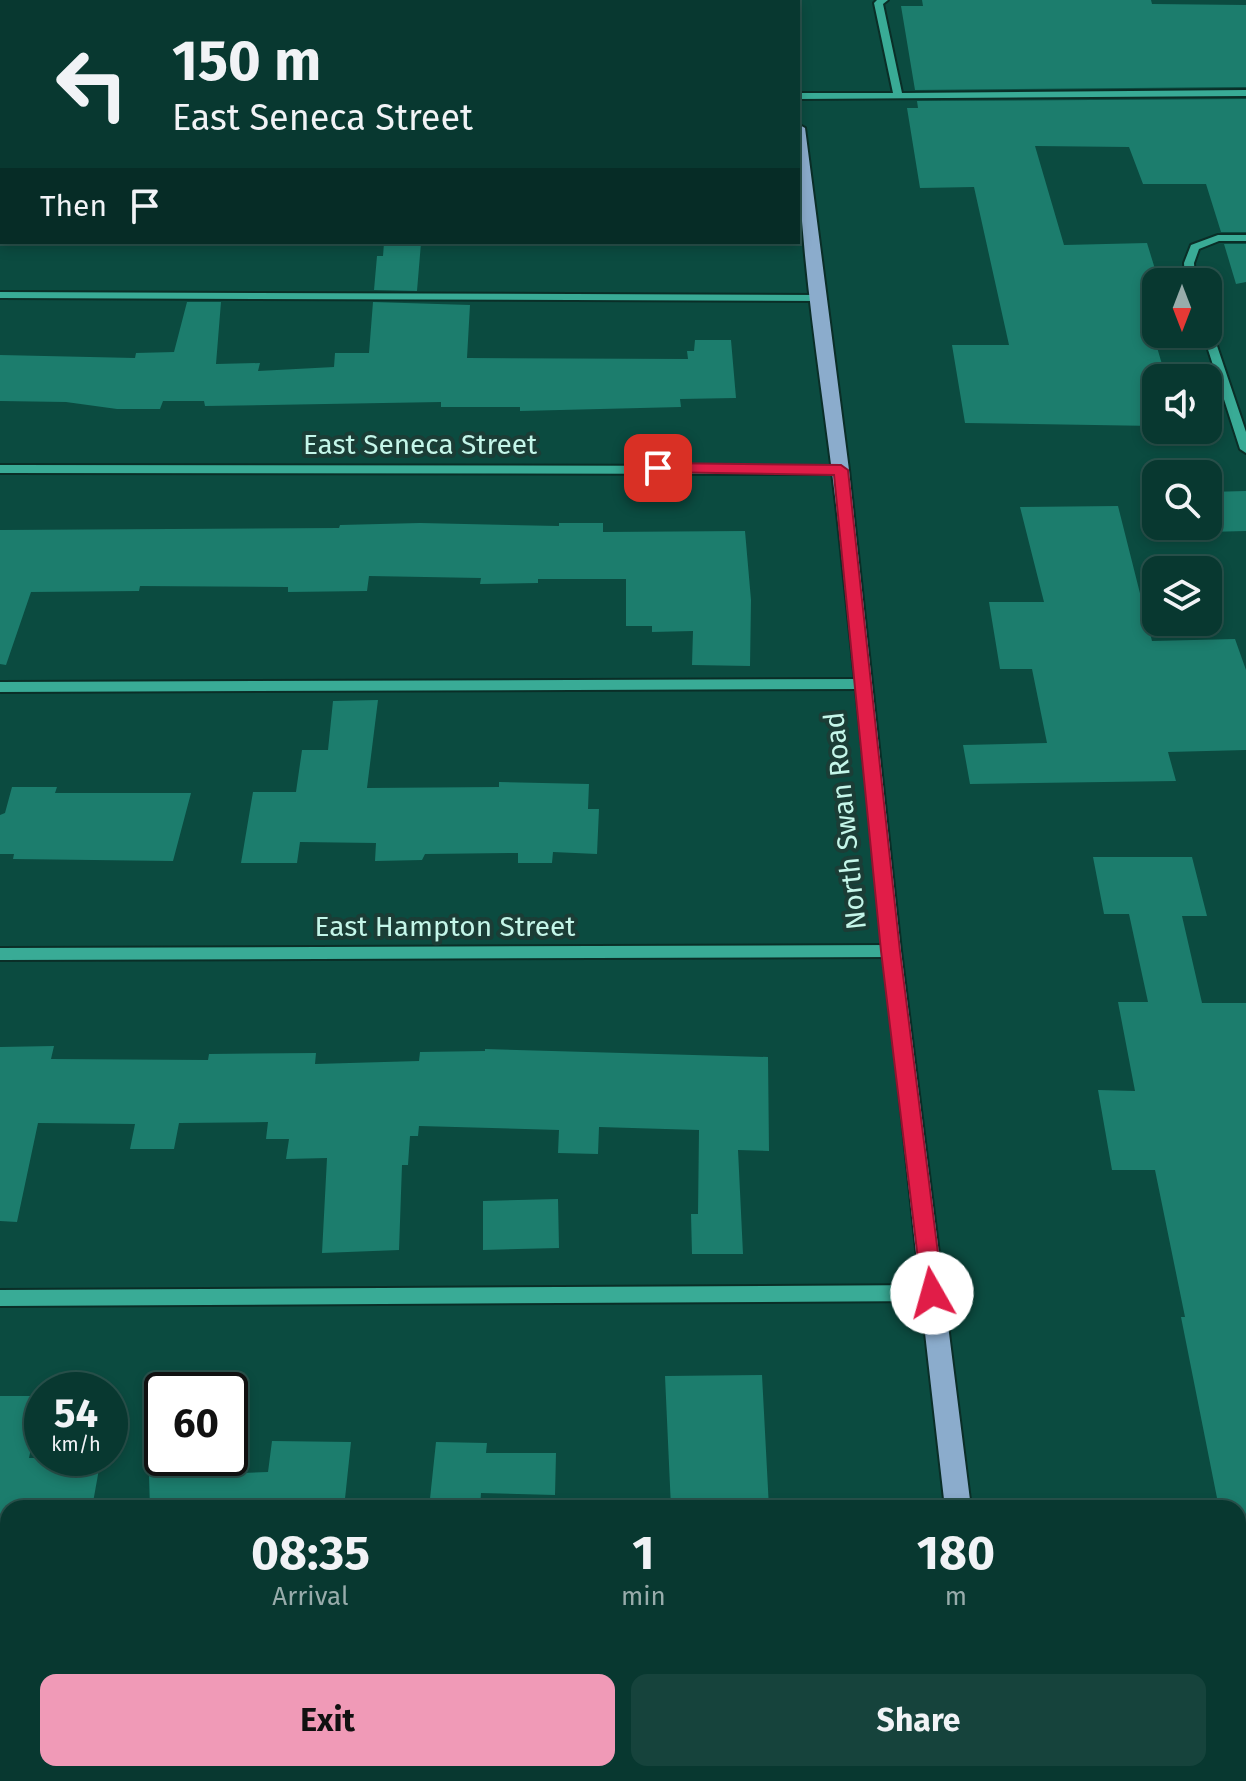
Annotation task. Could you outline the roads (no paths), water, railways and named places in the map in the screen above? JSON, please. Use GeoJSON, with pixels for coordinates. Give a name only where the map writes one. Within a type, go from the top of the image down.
{"type":"FeatureCollection","features":[{"type":"Feature","properties":{"kind":"main road","name":"North Swan Road"},"geometry":{"type":"LineString","coordinates":[[800,153],[841,470],[891,951],[957,1500]]}},
{"type":"Feature","properties":{"kind":"street"},"geometry":{"type":"LineString","coordinates":[[884,0],[878,3],[898,95]]}},
{"type":"Feature","properties":{"kind":"street"},"geometry":{"type":"LineString","coordinates":[[800,96],[1246,93]]}},
{"type":"Feature","properties":{"kind":"street"},"geometry":{"type":"LineString","coordinates":[[1189,268],[1195,247],[1218,238],[1246,238]]}},
{"type":"Feature","properties":{"kind":"street"},"geometry":{"type":"LineString","coordinates":[[0,295],[819,298]]}},
{"type":"Feature","properties":{"kind":"street"},"geometry":{"type":"LineString","coordinates":[[1213,348],[1246,449]]}},
{"type":"Feature","properties":{"kind":"street","name":"East Seneca Street"},"geometry":{"type":"LineString","coordinates":[[0,469],[841,470]]}},
{"type":"Feature","properties":{"kind":"street"},"geometry":{"type":"LineString","coordinates":[[0,687],[863,684]]}},
{"type":"Feature","properties":{"kind":"street","name":"East Hampton Street"},"geometry":{"type":"LineString","coordinates":[[0,954],[891,951]]}},
{"type":"Feature","properties":{"kind":"street"},"geometry":{"type":"LineString","coordinates":[[0,1298],[932,1293]]}}]}
